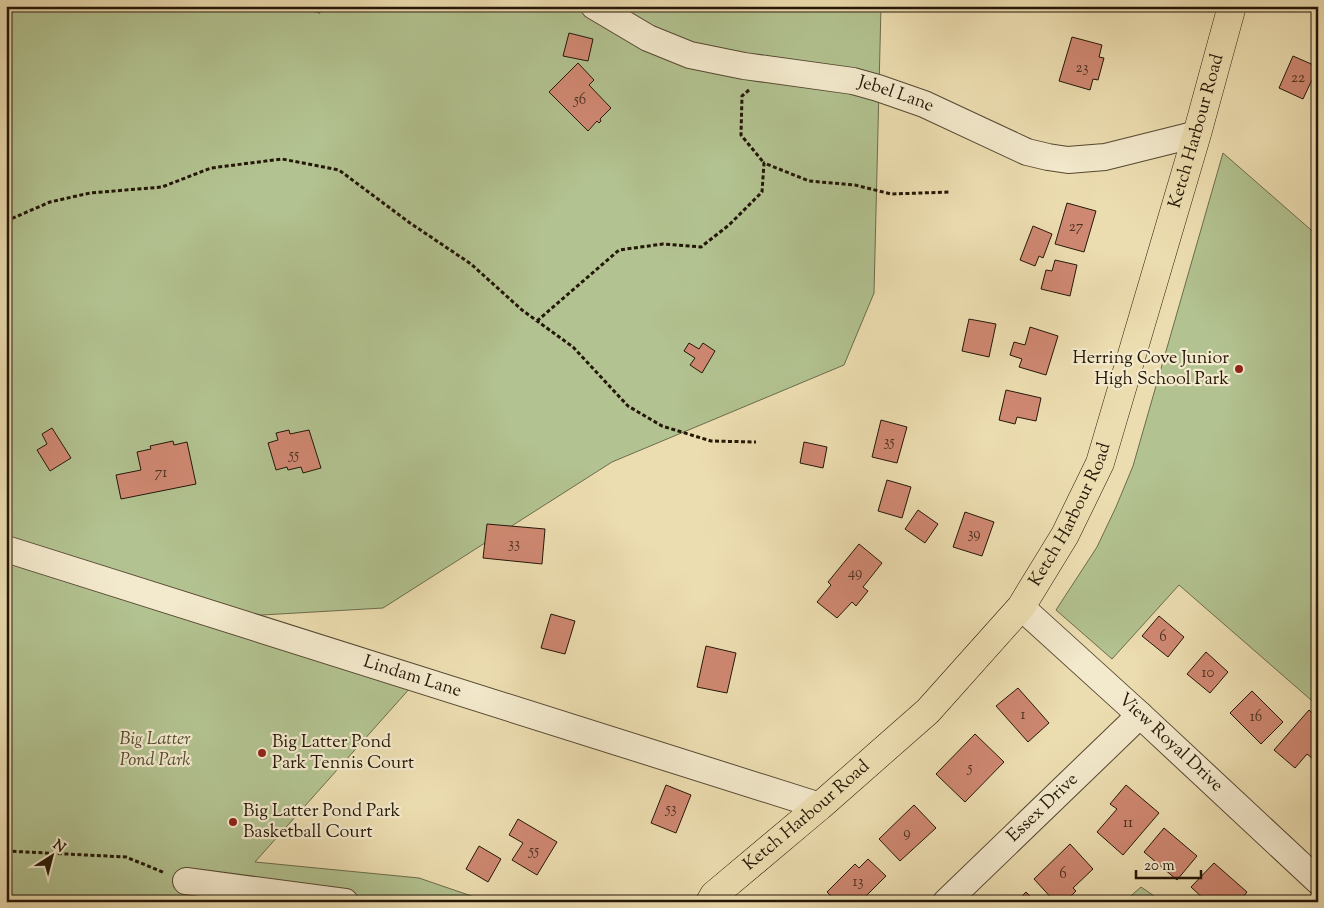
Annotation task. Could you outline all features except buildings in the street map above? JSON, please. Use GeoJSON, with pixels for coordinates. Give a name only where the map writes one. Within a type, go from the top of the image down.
{"type":"FeatureCollection","features":[{"type":"Feature","properties":{"kind":"main road","name":"Ketch Harbour Road"},"geometry":{"type":"LineString","coordinates":[[710,902],[714,895],[820,806],[928,710],[1021,607],[1065,535],[1100,463],[1197,134],[1232,6]]}},
{"type":"Feature","properties":{"kind":"street","name":"Jebel Lane"},"geometry":{"type":"LineString","coordinates":[[594,6],[648,38],[668,47],[716,61],[853,81],[878,88],[924,104],[1020,149],[1048,157],[1068,160],[1105,157],[1197,134]]}},
{"type":"Feature","properties":{"kind":"street","name":"Lindam Lane"},"geometry":{"type":"LineString","coordinates":[[6,549],[820,806]]}},
{"type":"Feature","properties":{"kind":"street","name":"View Royal Drive"},"geometry":{"type":"LineString","coordinates":[[1021,607],[1318,881]]}},
{"type":"Feature","properties":{"kind":"street","name":"Essex Drive"},"geometry":{"type":"LineString","coordinates":[[946,902],[1140,715]]}},
{"type":"Feature","properties":{"kind":"street"},"geometry":{"type":"LineString","coordinates":[[186,881],[226,894],[345,902]]}},
{"type":"Feature","properties":{"kind":"path"},"geometry":{"type":"LineString","coordinates":[[772,70],[742,96],[741,135],[764,163],[809,181],[855,184],[891,194],[950,192]]}},
{"type":"Feature","properties":{"kind":"path"},"geometry":{"type":"LineString","coordinates":[[6,221],[50,202],[90,193],[162,187],[211,168],[282,158],[338,170],[410,223],[471,264],[522,310],[573,347],[628,406],[662,426],[711,441],[756,442]]}},
{"type":"Feature","properties":{"kind":"path"},"geometry":{"type":"LineString","coordinates":[[537,321],[619,250],[663,244],[702,247],[729,225],[762,192],[764,163]]}},
{"type":"Feature","properties":{"kind":"path"},"geometry":{"type":"LineString","coordinates":[[6,851],[126,857],[186,881]]}},
{"type":"Feature","properties":{"kind":"green space","name":"Big Latter Pond Park"},"geometry":{"type":"Polygon","coordinates":[[[6,6],[881,6],[874,293],[844,365],[612,462],[383,608],[227,617],[419,678],[255,862],[419,878],[489,902],[6,902],[6,6]]]}},
{"type":"Feature","properties":{"kind":"green space","name":"Herring Cove Junior High School Park"},"geometry":{"type":"Polygon","coordinates":[[[1223,153],[1318,236],[1318,706],[1179,585],[1112,659],[1056,610],[1097,547],[1133,466],[1223,153]]]}},
{"type":"Feature","properties":{"kind":"green space"},"geometry":{"type":"Polygon","coordinates":[[[1141,887],[1163,902],[1124,902],[1141,887]]]}},
{"type":"Feature","properties":{"kind":"place","name":"Herring Cove Junior High School Park"},"geometry":{"type":"Point","coordinates":[1239,369]}},
{"type":"Feature","properties":{"kind":"place","name":"Big Latter Pond Park Tennis Court"},"geometry":{"type":"Point","coordinates":[262,753]}},
{"type":"Feature","properties":{"kind":"place","name":"Big Latter Pond Park Basketball Court"},"geometry":{"type":"Point","coordinates":[233,822]}}]}
